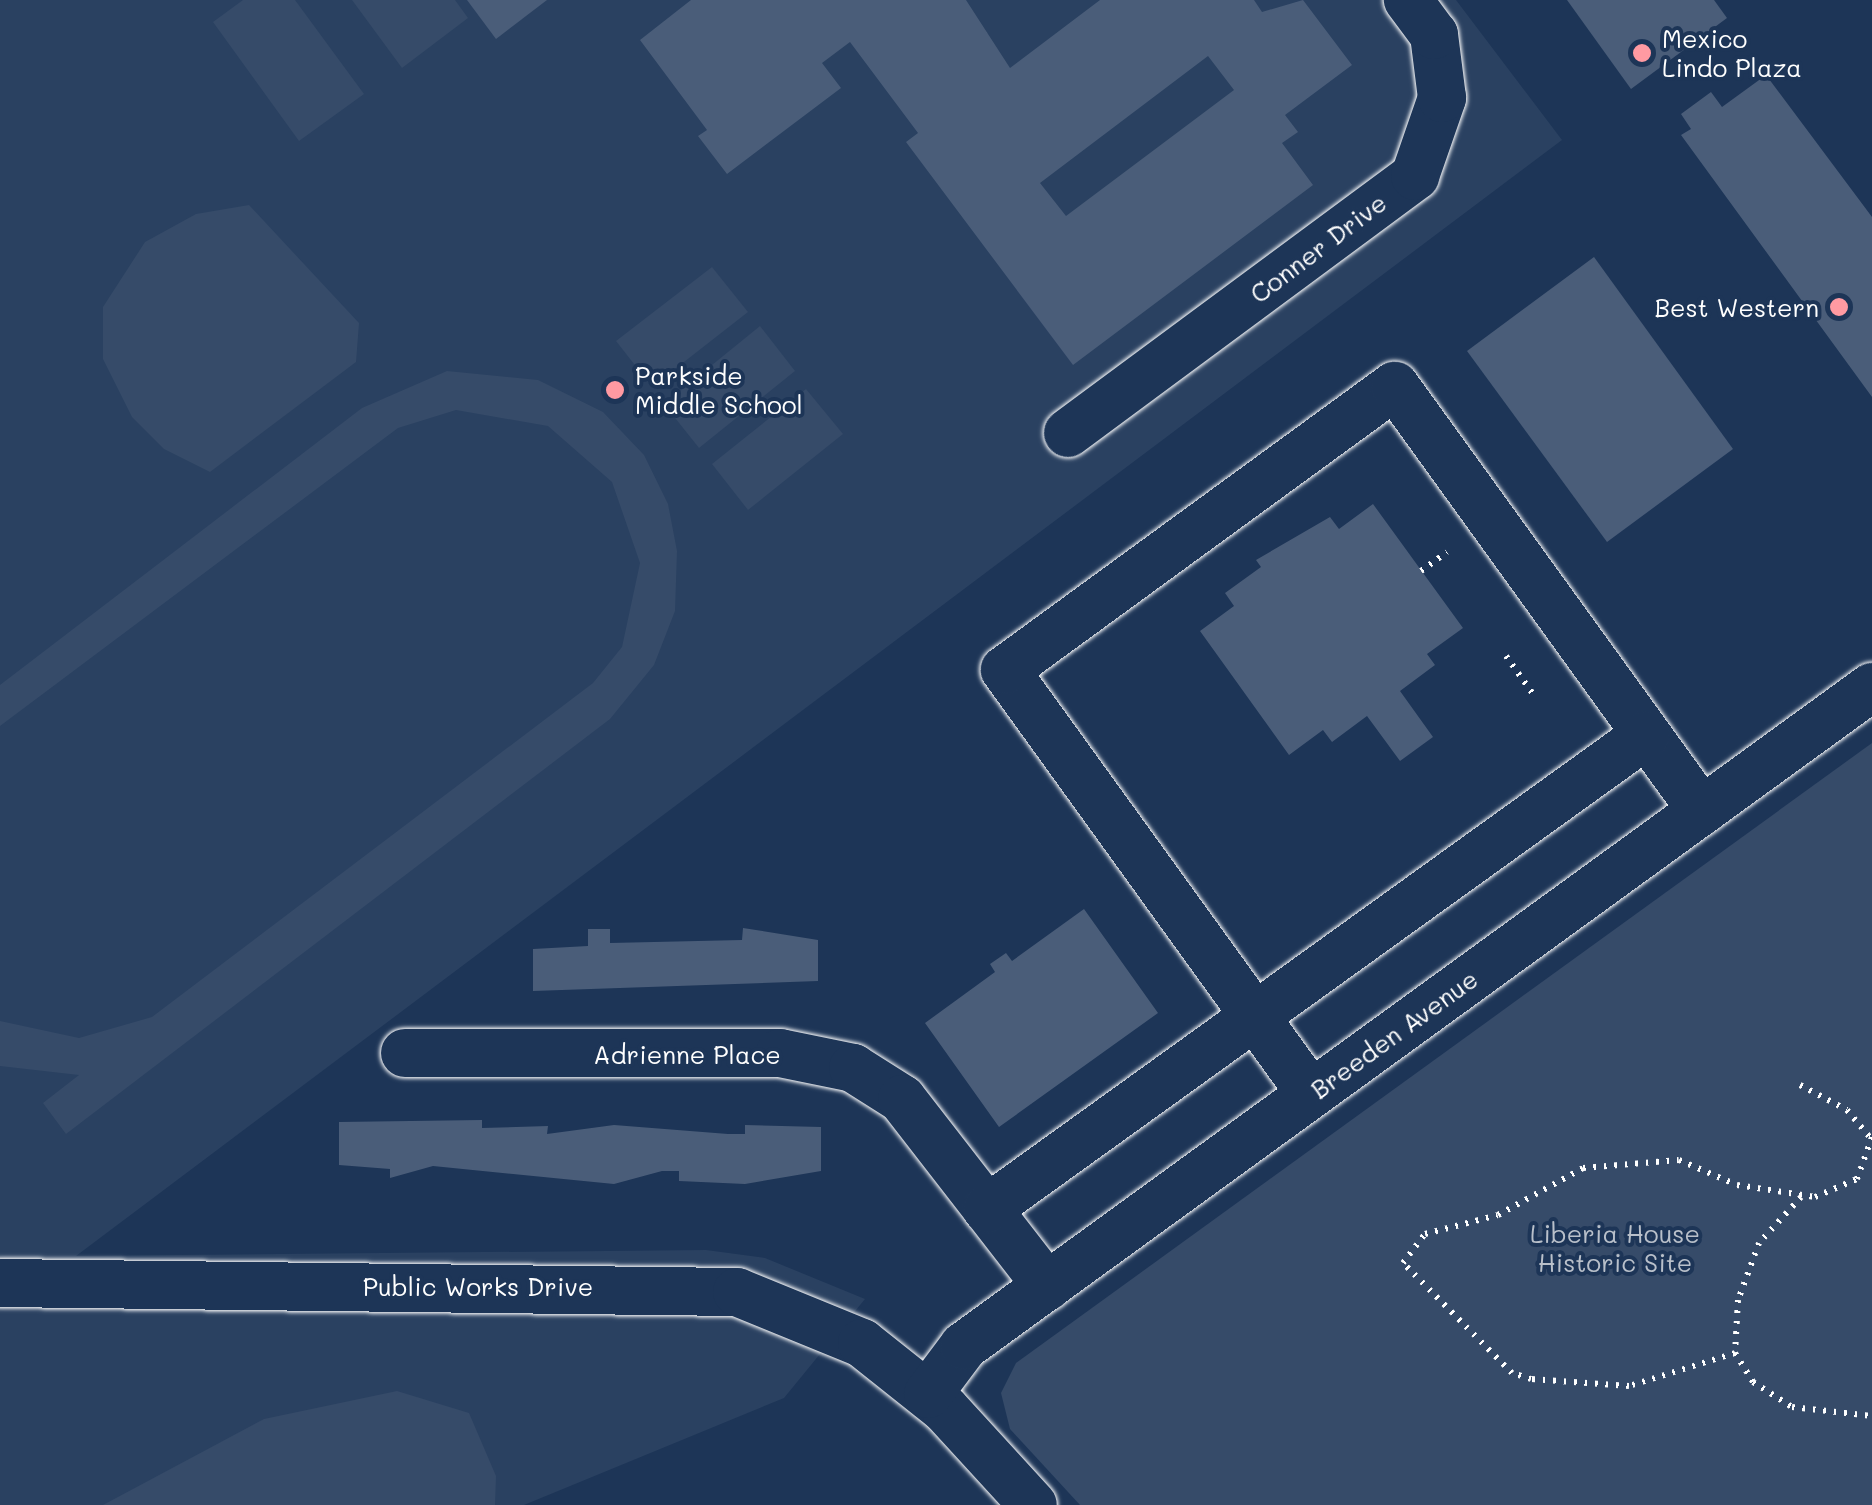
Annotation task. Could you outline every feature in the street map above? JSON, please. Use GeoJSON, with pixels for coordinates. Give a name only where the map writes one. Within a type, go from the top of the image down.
{"type":"FeatureCollection","features":[{"type":"Feature","properties":{"kind":"street","name":"Conner Drive"},"geometry":{"type":"LineString","coordinates":[[1068,433],[1415,176],[1442,98],[1434,35],[1408,0]]}},
{"type":"Feature","properties":{"kind":"street"},"geometry":{"type":"LineString","coordinates":[[1311,1094],[1005,670],[1395,386],[1702,811]]}},
{"type":"Feature","properties":{"kind":"street","name":"Breeden Avenue"},"geometry":{"type":"LineString","coordinates":[[928,1394],[964,1346],[1872,687]]}},
{"type":"Feature","properties":{"kind":"street"},"geometry":{"type":"LineString","coordinates":[[987,1208],[1646,734]]}},
{"type":"Feature","properties":{"kind":"street","name":"Adrienne Place"},"geometry":{"type":"LineString","coordinates":[[405,1053],[822,1060],[896,1093],[1047,1286]]}},
{"type":"Feature","properties":{"kind":"street","name":"Public Works Drive"},"geometry":{"type":"LineString","coordinates":[[0,1283],[706,1287],[765,1300],[846,1335],[928,1394],[1033,1505]]}},
{"type":"Feature","properties":{"kind":"path"},"geometry":{"type":"LineString","coordinates":[[1421,572],[1447,552]]}},
{"type":"Feature","properties":{"kind":"path"},"geometry":{"type":"LineString","coordinates":[[1506,656],[1533,694]]}},
{"type":"Feature","properties":{"kind":"path"},"geometry":{"type":"LineString","coordinates":[[1735,1354],[1647,1382],[1605,1384],[1512,1373],[1472,1327],[1420,1288],[1403,1267],[1413,1244],[1436,1228],[1498,1215],[1564,1174],[1638,1158],[1678,1160],[1737,1185],[1802,1196],[1839,1191],[1863,1168],[1871,1137],[1855,1119],[1800,1085]]}},
{"type":"Feature","properties":{"kind":"path"},"geometry":{"type":"LineString","coordinates":[[1863,1168],[1872,1174]]}},
{"type":"Feature","properties":{"kind":"path"},"geometry":{"type":"LineString","coordinates":[[1802,1196],[1759,1243],[1736,1310],[1735,1354],[1753,1382],[1792,1407],[1872,1416]]}},
{"type":"Feature","properties":{"kind":"shaded area","name":"Parkside Middle School"},"geometry":{"type":"Polygon","coordinates":[[[0,0],[1456,0],[1562,140],[76,1256],[706,1250],[765,1258],[865,1299],[784,1398],[524,1505],[0,1505],[0,0]]]}},
{"type":"Feature","properties":{"kind":"green space"},"geometry":{"type":"Polygon","coordinates":[[[243,0],[295,0],[364,94],[299,141],[213,22],[243,0]]]}},
{"type":"Feature","properties":{"kind":"green space"},"geometry":{"type":"Polygon","coordinates":[[[352,0],[455,0],[468,18],[402,68],[352,0]]]}},
{"type":"Feature","properties":{"kind":"green space"},"geometry":{"type":"Polygon","coordinates":[[[249,205],[359,323],[356,362],[210,472],[164,449],[132,417],[103,359],[103,307],[145,242],[196,214],[249,205]]]}},
{"type":"Feature","properties":{"kind":"green space"},"geometry":{"type":"Polygon","coordinates":[[[712,267],[748,312],[652,387],[616,341],[712,267]]]}},
{"type":"Feature","properties":{"kind":"green space"},"geometry":{"type":"Polygon","coordinates":[[[760,326],[795,371],[699,448],[664,404],[760,326]]]}},
{"type":"Feature","properties":{"kind":"green space"},"geometry":{"type":"Polygon","coordinates":[[[447,371],[538,380],[603,412],[644,455],[668,504],[677,551],[675,611],[654,665],[610,719],[66,1134],[43,1103],[79,1075],[0,1066],[0,1021],[79,1038],[152,1017],[593,683],[622,647],[640,563],[612,482],[548,426],[456,410],[398,428],[0,726],[0,685],[362,408],[447,371]]]}},
{"type":"Feature","properties":{"kind":"green space"},"geometry":{"type":"Polygon","coordinates":[[[806,389],[843,434],[748,510],[712,464],[806,389]]]}},
{"type":"Feature","properties":{"kind":"green space","name":"Liberia House Historic Site"},"geometry":{"type":"Polygon","coordinates":[[[1872,743],[1872,1505],[1080,1505],[1010,1429],[1001,1393],[1016,1363],[1872,743]]]}},
{"type":"Feature","properties":{"kind":"green space"},"geometry":{"type":"Polygon","coordinates":[[[397,1391],[469,1413],[496,1476],[495,1505],[103,1505],[264,1419],[397,1391]]]}},
{"type":"Feature","properties":{"kind":"building"},"geometry":{"type":"Polygon","coordinates":[[[467,0],[547,0],[496,39],[467,0]]]}},
{"type":"Feature","properties":{"kind":"building"},"geometry":{"type":"Polygon","coordinates":[[[691,0],[966,0],[1010,68],[1100,0],[1254,0],[1262,12],[1303,0],[1352,65],[1285,115],[1298,132],[1282,143],[1313,185],[1073,365],[906,142],[918,133],[850,42],[822,63],[841,88],[727,174],[698,136],[707,130],[640,40],[691,0]],[[1208,56],[1040,183],[1066,216],[1234,90],[1208,56]]]}},
{"type":"Feature","properties":{"kind":"building","name":"Mexico Lindo Plaza"},"geometry":{"type":"Polygon","coordinates":[[[1567,0],[1714,0],[1727,18],[1631,89],[1567,0]]]}},
{"type":"Feature","properties":{"kind":"building","name":"Best Western"},"geometry":{"type":"Polygon","coordinates":[[[1766,75],[1872,217],[1872,397],[1681,135],[1691,129],[1681,114],[1711,92],[1722,107],[1766,75]]]}},
{"type":"Feature","properties":{"kind":"building"},"geometry":{"type":"Polygon","coordinates":[[[1594,257],[1733,449],[1607,542],[1467,351],[1594,257]]]}},
{"type":"Feature","properties":{"kind":"building"},"geometry":{"type":"Polygon","coordinates":[[[1373,504],[1463,628],[1427,654],[1435,665],[1400,691],[1433,737],[1400,761],[1367,716],[1332,742],[1323,730],[1289,755],[1200,631],[1234,606],[1225,593],[1261,567],[1256,560],[1330,517],[1339,529],[1373,504]]]}},
{"type":"Feature","properties":{"kind":"building"},"geometry":{"type":"Polygon","coordinates":[[[1084,909],[1158,1013],[999,1127],[925,1023],[995,972],[990,964],[1006,953],[1012,961],[1084,909]]]}},
{"type":"Feature","properties":{"kind":"building"},"geometry":{"type":"Polygon","coordinates":[[[743,928],[818,940],[818,981],[533,991],[533,949],[588,946],[588,929],[610,929],[610,943],[742,940],[743,928]]]}},
{"type":"Feature","properties":{"kind":"building"},"geometry":{"type":"Polygon","coordinates":[[[482,1120],[482,1128],[548,1126],[547,1134],[614,1125],[728,1134],[745,1134],[745,1125],[821,1127],[821,1171],[745,1184],[679,1181],[679,1171],[662,1171],[614,1184],[433,1166],[390,1178],[390,1169],[339,1165],[339,1122],[482,1120]]]}},
{"type":"Feature","properties":{"kind":"place","name":"Mexico Lindo Plaza"},"geometry":{"type":"Point","coordinates":[1642,53]}},
{"type":"Feature","properties":{"kind":"place","name":"Best Western"},"geometry":{"type":"Point","coordinates":[1839,307]}},
{"type":"Feature","properties":{"kind":"place","name":"Parkside Middle School"},"geometry":{"type":"Point","coordinates":[615,390]}}]}
